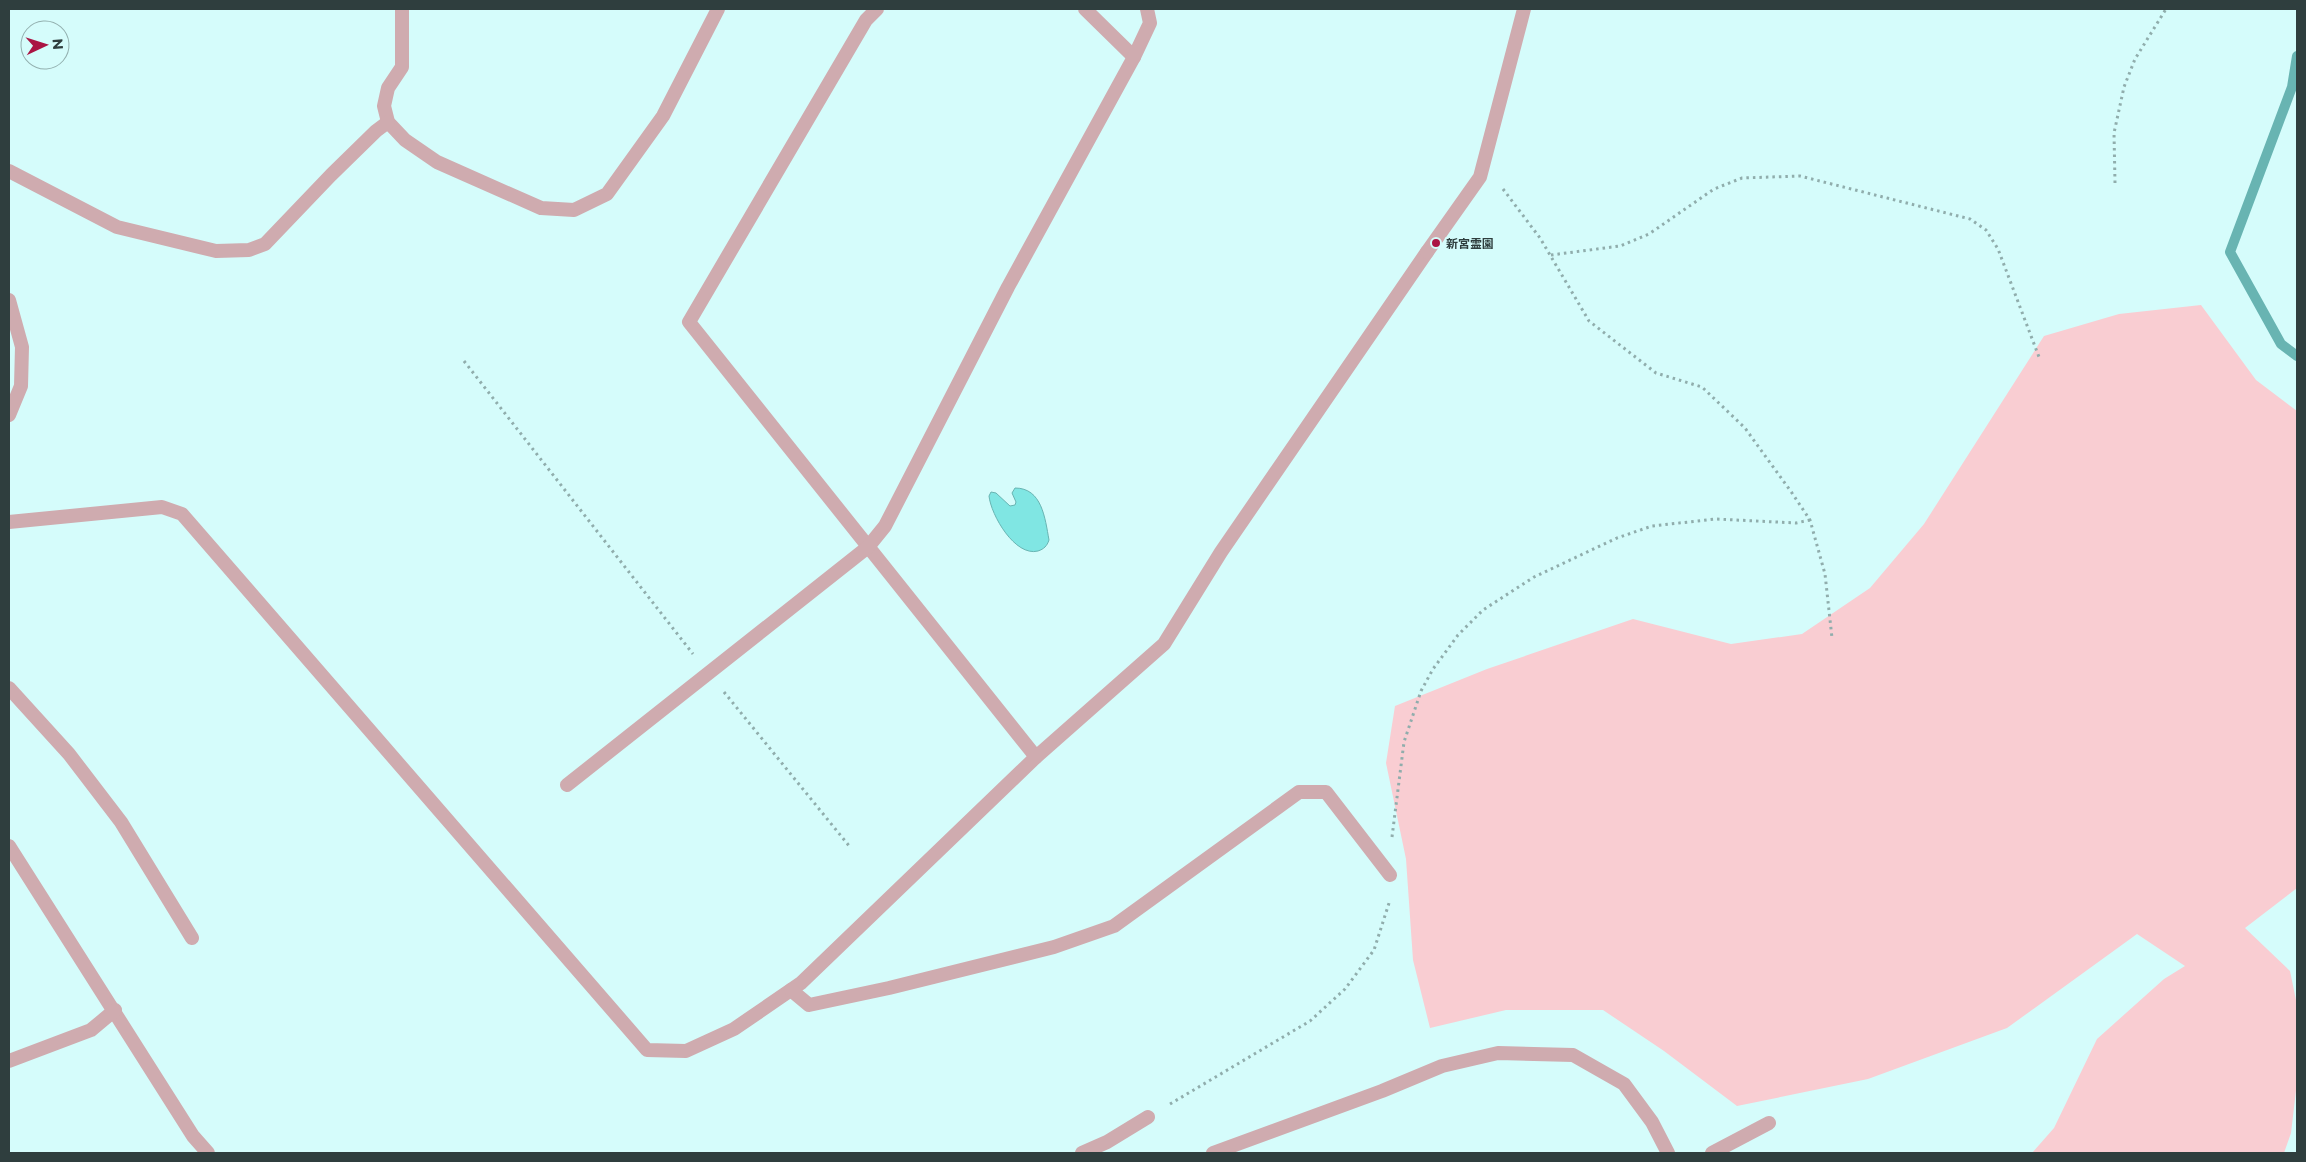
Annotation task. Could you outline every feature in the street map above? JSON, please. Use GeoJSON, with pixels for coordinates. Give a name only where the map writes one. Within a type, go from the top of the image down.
{"type":"FeatureCollection","features":[{"type":"Feature","properties":{"kind":"street"},"geometry":{"type":"LineString","coordinates":[[402,9],[402,67],[388,88],[384,106],[388,122],[405,140],[437,162],[541,208],[574,210],[607,194],[663,116],[718,9]]}},
{"type":"Feature","properties":{"kind":"street"},"geometry":{"type":"LineString","coordinates":[[877,9],[866,20],[689,322],[1036,757]]}},
{"type":"Feature","properties":{"kind":"street"},"geometry":{"type":"LineString","coordinates":[[1085,9],[1134,57]]}},
{"type":"Feature","properties":{"kind":"street"},"geometry":{"type":"LineString","coordinates":[[567,785],[868,547],[885,526],[1008,286],[1134,57],[1150,23],[1148,9]]}},
{"type":"Feature","properties":{"kind":"street"},"geometry":{"type":"LineString","coordinates":[[9,522],[162,507],[182,514],[647,1050],[686,1051],[734,1029],[801,983],[1036,757],[1164,644],[1221,552],[1480,177],[1524,9]]}},
{"type":"Feature","properties":{"kind":"street"},"geometry":{"type":"LineString","coordinates":[[9,171],[117,227],[216,251],[249,250],[265,244],[338,169],[388,122]]}},
{"type":"Feature","properties":{"kind":"street"},"geometry":{"type":"LineString","coordinates":[[9,300],[22,347],[21,386],[9,415]]}},
{"type":"Feature","properties":{"kind":"street"},"geometry":{"type":"LineString","coordinates":[[9,688],[69,754],[121,822],[192,938]]}},
{"type":"Feature","properties":{"kind":"street"},"geometry":{"type":"LineString","coordinates":[[791,990],[809,1005],[890,988],[1054,947],[1114,926],[1300,792],[1326,792],[1390,875]]}},
{"type":"Feature","properties":{"kind":"street"},"geometry":{"type":"LineString","coordinates":[[9,846],[115,1010],[193,1136],[208,1153]]}},
{"type":"Feature","properties":{"kind":"street"},"geometry":{"type":"LineString","coordinates":[[9,1061],[91,1030],[115,1010]]}},
{"type":"Feature","properties":{"kind":"street"},"geometry":{"type":"LineString","coordinates":[[1214,1153],[1382,1091],[1442,1066],[1498,1053],[1573,1055],[1624,1084],[1652,1122],[1668,1153]]}},
{"type":"Feature","properties":{"kind":"street"},"geometry":{"type":"LineString","coordinates":[[1082,1153],[1107,1142],[1148,1117]]}},
{"type":"Feature","properties":{"kind":"street"},"geometry":{"type":"LineString","coordinates":[[1712,1153],[1769,1123]]}},
{"type":"Feature","properties":{"kind":"path"},"geometry":{"type":"LineString","coordinates":[[2115,183],[2114,133],[2124,88],[2135,59],[2166,9]]}},
{"type":"Feature","properties":{"kind":"path"},"geometry":{"type":"LineString","coordinates":[[1551,255],[1620,246],[1628,243],[1649,234],[1714,189],[1742,178],[1800,176],[1970,219],[1986,230],[1998,249],[2039,358]]}},
{"type":"Feature","properties":{"kind":"path"},"geometry":{"type":"LineString","coordinates":[[1480,177],[1505,190],[1551,255],[1589,321],[1656,373],[1702,387],[1744,428],[1810,520],[1825,574],[1832,638]]}},
{"type":"Feature","properties":{"kind":"path"},"geometry":{"type":"LineString","coordinates":[[464,361],[708,673],[850,847]]}},
{"type":"Feature","properties":{"kind":"path"},"geometry":{"type":"LineString","coordinates":[[1148,1117],[1310,1021],[1345,989],[1374,950],[1390,900],[1390,857],[1404,742],[1421,691],[1433,669],[1458,635],[1483,610],[1534,577],[1617,538],[1652,526],[1716,519],[1796,523],[1810,520]]}},
{"type":"Feature","properties":{"kind":"shaded area"},"geometry":{"type":"Polygon","coordinates":[[[2201,305],[2256,380],[2297,411],[2297,888],[2245,928],[2290,971],[2297,1005],[2297,1082],[2291,1133],[2284,1153],[2032,1153],[2054,1128],[2097,1039],[2164,979],[2185,966],[2137,934],[2007,1028],[1868,1079],[1737,1106],[1664,1051],[1603,1010],[1506,1010],[1430,1028],[1413,960],[1406,859],[1386,763],[1395,706],[1487,669],[1633,619],[1731,644],[1802,634],[1870,588],[1924,524],[2044,336],[2119,314],[2201,305]]]}},
{"type":"Feature","properties":{"kind":"water"},"geometry":{"type":"Polygon","coordinates":[[[1015,488],[1024,489],[1031,493],[1037,499],[1044,514],[1049,540],[1045,547],[1038,551],[1029,551],[1021,548],[1006,533],[994,513],[989,496],[991,492],[996,493],[1010,506],[1015,505],[1016,502],[1012,493],[1015,488]]]}},
{"type":"Feature","properties":{"kind":"waterway"},"geometry":{"type":"LineString","coordinates":[[2297,56],[2292,87],[2230,252],[2281,344],[2297,356]]}},
{"type":"Feature","properties":{"kind":"place","name":"新宮霊園"},"geometry":{"type":"Point","coordinates":[1436,243]}}]}
